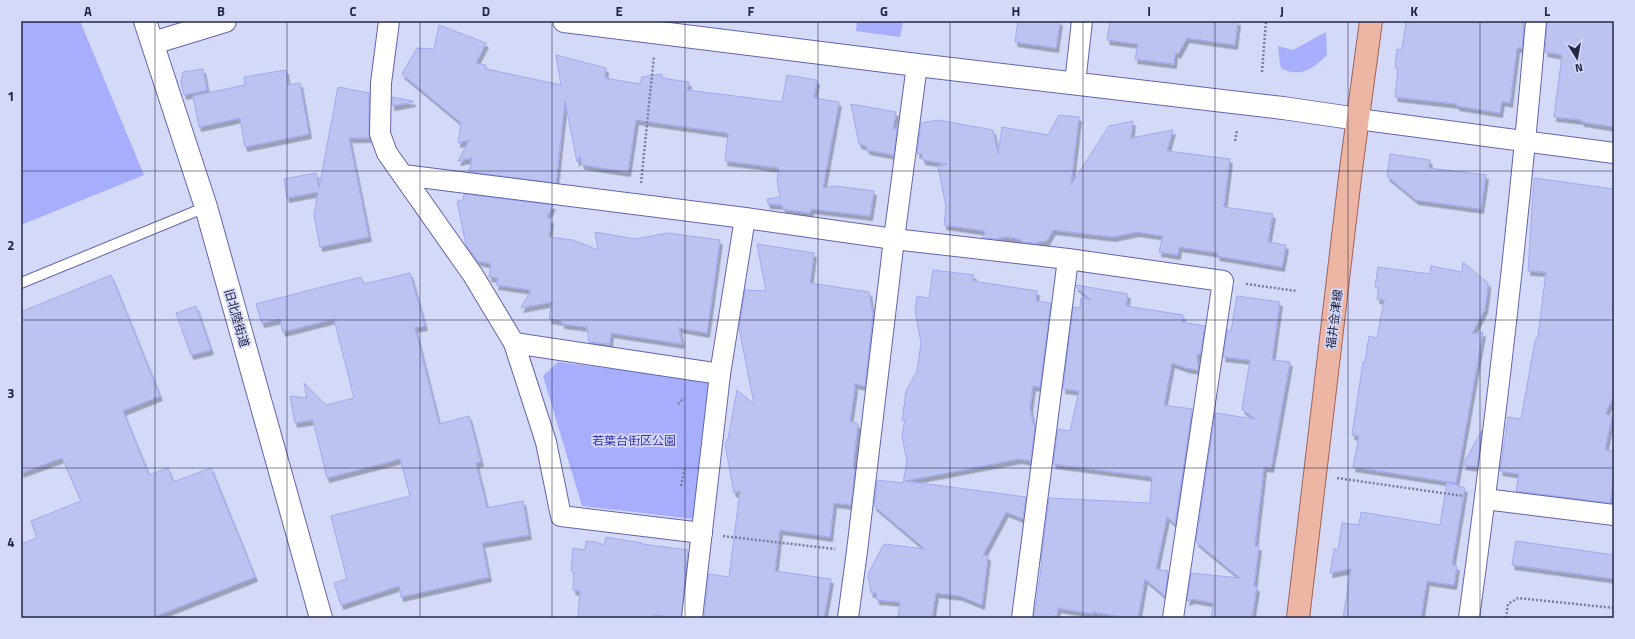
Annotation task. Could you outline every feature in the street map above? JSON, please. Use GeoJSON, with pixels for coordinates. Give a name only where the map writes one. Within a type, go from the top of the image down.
{"type":"FeatureCollection","features":[{"type":"Feature","properties":{"kind":"main road","name":"福井金津線"},"geometry":{"type":"LineString","coordinates":[[1298,618],[1371,21]]}},
{"type":"Feature","properties":{"kind":"street","name":"旧北陸街道"},"geometry":{"type":"LineString","coordinates":[[145,21],[206,207],[321,618]]}},
{"type":"Feature","properties":{"kind":"street"},"geometry":{"type":"LineString","coordinates":[[152,43],[225,21]]}},
{"type":"Feature","properties":{"kind":"street"},"geometry":{"type":"LineString","coordinates":[[389,21],[381,83],[380,134],[387,154],[473,275],[514,343],[546,442],[561,516],[702,534]]}},
{"type":"Feature","properties":{"kind":"street"},"geometry":{"type":"LineString","coordinates":[[564,21],[1075,83],[1526,142],[1614,152]]}},
{"type":"Feature","properties":{"kind":"street"},"geometry":{"type":"LineString","coordinates":[[1075,83],[1082,21]]}},
{"type":"Feature","properties":{"kind":"street"},"geometry":{"type":"LineString","coordinates":[[1469,618],[1485,499],[1526,142],[1536,21]]}},
{"type":"Feature","properties":{"kind":"street"},"geometry":{"type":"LineString","coordinates":[[848,618],[894,239],[917,65]]}},
{"type":"Feature","properties":{"kind":"street"},"geometry":{"type":"LineString","coordinates":[[403,176],[745,218],[894,239],[1068,259],[1223,281],[1173,618]]}},
{"type":"Feature","properties":{"kind":"street"},"geometry":{"type":"LineString","coordinates":[[692,618],[720,374],[745,218]]}},
{"type":"Feature","properties":{"kind":"street"},"geometry":{"type":"LineString","coordinates":[[1022,618],[1068,259]]}},
{"type":"Feature","properties":{"kind":"street"},"geometry":{"type":"LineString","coordinates":[[514,343],[720,374]]}},
{"type":"Feature","properties":{"kind":"street"},"geometry":{"type":"LineString","coordinates":[[1485,499],[1614,515]]}},
{"type":"Feature","properties":{"kind":"lane"},"geometry":{"type":"LineString","coordinates":[[21,283],[206,207]]}},
{"type":"Feature","properties":{"kind":"path"},"geometry":{"type":"LineString","coordinates":[[1262,72],[1266,21]]}},
{"type":"Feature","properties":{"kind":"path"},"geometry":{"type":"LineString","coordinates":[[638,206],[654,56]]}},
{"type":"Feature","properties":{"kind":"path"},"geometry":{"type":"LineString","coordinates":[[1235,141],[1237,131]]}},
{"type":"Feature","properties":{"kind":"path"},"geometry":{"type":"LineString","coordinates":[[1223,281],[1297,291]]}},
{"type":"Feature","properties":{"kind":"path"},"geometry":{"type":"LineString","coordinates":[[678,404],[684,398]]}},
{"type":"Feature","properties":{"kind":"path"},"geometry":{"type":"LineString","coordinates":[[1315,474],[1485,499]]}},
{"type":"Feature","properties":{"kind":"path"},"geometry":{"type":"LineString","coordinates":[[702,534],[857,551]]}},
{"type":"Feature","properties":{"kind":"path"},"geometry":{"type":"LineString","coordinates":[[1506,618],[1508,604],[1518,598],[1614,608]]}},
{"type":"Feature","properties":{"kind":"green space"},"geometry":{"type":"Polygon","coordinates":[[[21,21],[80,21],[144,175],[21,225],[21,21]]]}},
{"type":"Feature","properties":{"kind":"green space"},"geometry":{"type":"Polygon","coordinates":[[[857,21],[903,21],[900,37],[856,31],[857,21]]]}},
{"type":"Feature","properties":{"kind":"green space"},"geometry":{"type":"Polygon","coordinates":[[[1326,32],[1327,55],[1317,64],[1312,68],[1301,72],[1289,72],[1282,69],[1280,65],[1278,46],[1293,50],[1326,32]]]}},
{"type":"Feature","properties":{"kind":"green space","name":"若葉台街区公園"},"geometry":{"type":"Polygon","coordinates":[[[558,362],[710,381],[694,519],[582,506],[543,376],[558,362]]]}},
{"type":"Feature","properties":{"kind":"building"},"geometry":{"type":"Polygon","coordinates":[[[1018,21],[1060,21],[1056,48],[1015,42],[1018,21]]]}},
{"type":"Feature","properties":{"kind":"building"},"geometry":{"type":"Polygon","coordinates":[[[1110,21],[1238,21],[1235,45],[1187,38],[1178,54],[1175,53],[1174,64],[1135,59],[1138,44],[1107,40],[1110,21]]]}},
{"type":"Feature","properties":{"kind":"building"},"geometry":{"type":"Polygon","coordinates":[[[1410,21],[1524,21],[1522,48],[1517,48],[1510,103],[1502,101],[1500,113],[1457,106],[1457,104],[1395,97],[1398,68],[1395,68],[1397,49],[1402,50],[1406,22],[1410,23],[1410,21]]]}},
{"type":"Feature","properties":{"kind":"building"},"geometry":{"type":"Polygon","coordinates":[[[1547,21],[1614,21],[1614,127],[1582,122],[1582,120],[1554,117],[1562,55],[1545,52],[1547,21]]]}},
{"type":"Feature","properties":{"kind":"building"},"geometry":{"type":"Polygon","coordinates":[[[439,25],[486,43],[476,63],[486,65],[486,69],[561,85],[556,55],[606,68],[605,78],[640,84],[642,77],[662,74],[662,78],[689,82],[687,90],[782,102],[787,75],[817,80],[814,98],[839,102],[823,188],[835,186],[874,191],[870,216],[811,209],[810,213],[783,209],[782,205],[768,204],[767,199],[780,197],[777,181],[779,168],[725,161],[727,133],[636,120],[628,172],[582,165],[580,156],[577,162],[565,101],[556,183],[469,172],[472,158],[458,161],[469,140],[458,143],[461,123],[402,74],[417,48],[434,49],[439,25]]]}},
{"type":"Feature","properties":{"kind":"building"},"geometry":{"type":"Polygon","coordinates":[[[203,69],[207,90],[184,95],[181,82],[183,72],[203,69]]]}},
{"type":"Feature","properties":{"kind":"building"},"geometry":{"type":"Polygon","coordinates":[[[286,70],[288,85],[300,83],[309,134],[245,147],[240,118],[199,127],[193,96],[245,85],[244,77],[286,70]]]}},
{"type":"Feature","properties":{"kind":"building"},"geometry":{"type":"Polygon","coordinates":[[[338,87],[369,93],[369,138],[349,138],[369,237],[320,247],[314,215],[318,192],[287,198],[284,179],[316,173],[319,188],[338,87]]]}},
{"type":"Feature","properties":{"kind":"building"},"geometry":{"type":"Polygon","coordinates":[[[392,97],[413,101],[413,102],[392,106],[392,97]]]}},
{"type":"Feature","properties":{"kind":"building"},"geometry":{"type":"Polygon","coordinates":[[[851,104],[896,112],[893,129],[897,128],[894,155],[867,150],[866,146],[859,144],[851,104]]]}},
{"type":"Feature","properties":{"kind":"building"},"geometry":{"type":"Polygon","coordinates":[[[1059,115],[1079,117],[1071,185],[1109,126],[1133,121],[1131,138],[1173,130],[1167,151],[1230,159],[1224,207],[1273,214],[1268,242],[1286,245],[1282,267],[1217,256],[1218,253],[1179,247],[1178,255],[1159,252],[1163,236],[1137,232],[1113,237],[1053,230],[1047,241],[1034,243],[1023,242],[1019,239],[1006,237],[995,239],[983,238],[985,231],[944,225],[946,207],[938,166],[947,164],[923,160],[921,153],[917,154],[921,123],[938,120],[993,130],[998,154],[1002,127],[1048,135],[1059,115]]]}},
{"type":"Feature","properties":{"kind":"building"},"geometry":{"type":"Polygon","coordinates":[[[1390,154],[1430,160],[1429,168],[1486,175],[1481,209],[1416,200],[1387,176],[1390,154]]]}},
{"type":"Feature","properties":{"kind":"building"},"geometry":{"type":"Polygon","coordinates":[[[1534,178],[1614,189],[1614,298],[1612,312],[1614,312],[1614,397],[1605,414],[1612,416],[1605,450],[1614,451],[1614,473],[1610,503],[1516,491],[1519,474],[1500,471],[1508,417],[1521,419],[1535,341],[1538,336],[1546,272],[1528,271],[1534,178]]]}},
{"type":"Feature","properties":{"kind":"building"},"geometry":{"type":"Polygon","coordinates":[[[464,194],[553,205],[547,217],[551,219],[549,237],[573,240],[598,250],[595,232],[635,239],[668,233],[720,240],[707,333],[679,328],[682,344],[611,333],[610,344],[589,342],[587,327],[562,324],[562,321],[549,319],[552,302],[521,308],[531,290],[496,285],[498,278],[489,277],[491,264],[478,261],[466,245],[457,201],[463,200],[464,194]]]}},
{"type":"Feature","properties":{"kind":"building"},"geometry":{"type":"Polygon","coordinates":[[[757,244],[814,253],[810,283],[869,292],[873,315],[865,386],[854,384],[855,388],[850,421],[858,424],[853,467],[855,469],[851,505],[834,503],[830,537],[780,530],[775,571],[831,579],[824,618],[704,618],[709,574],[729,577],[740,491],[734,493],[725,444],[728,438],[737,390],[754,404],[739,328],[745,290],[766,291],[757,244]]]}},
{"type":"Feature","properties":{"kind":"building"},"geometry":{"type":"Polygon","coordinates":[[[1463,262],[1488,283],[1488,288],[1485,309],[1472,334],[1483,332],[1456,483],[1353,467],[1359,436],[1352,435],[1363,362],[1365,362],[1369,336],[1377,338],[1384,300],[1377,299],[1379,287],[1375,287],[1378,267],[1430,274],[1431,266],[1462,272],[1463,262]]]}},
{"type":"Feature","properties":{"kind":"building"},"geometry":{"type":"Polygon","coordinates":[[[933,270],[974,275],[973,281],[1037,291],[1036,301],[1051,303],[1040,387],[1033,386],[1030,408],[1033,424],[1035,425],[1031,461],[1019,459],[905,481],[1026,497],[1023,519],[1006,512],[983,555],[988,556],[982,605],[960,596],[936,593],[932,618],[898,618],[900,602],[877,600],[876,593],[871,593],[868,574],[884,544],[925,549],[874,506],[877,480],[903,483],[907,461],[902,436],[905,420],[902,421],[906,391],[917,371],[921,343],[915,311],[917,296],[929,298],[933,270]]]}},
{"type":"Feature","properties":{"kind":"building"},"geometry":{"type":"Polygon","coordinates":[[[410,273],[425,326],[415,328],[439,424],[469,416],[481,462],[476,463],[487,508],[523,501],[529,535],[482,543],[489,577],[401,597],[399,586],[341,605],[334,583],[347,579],[331,516],[410,496],[400,459],[327,478],[313,420],[295,423],[290,396],[307,398],[304,383],[326,405],[354,398],[334,319],[283,332],[280,319],[262,323],[256,304],[361,277],[364,284],[410,273]]]}},
{"type":"Feature","properties":{"kind":"building"},"geometry":{"type":"Polygon","coordinates":[[[111,275],[160,396],[123,411],[149,475],[168,468],[173,482],[211,468],[255,577],[151,618],[21,618],[21,544],[37,538],[31,521],[81,501],[62,458],[21,473],[21,312],[111,275]]]}},
{"type":"Feature","properties":{"kind":"building"},"geometry":{"type":"Polygon","coordinates":[[[1076,285],[1128,294],[1126,306],[1183,315],[1182,322],[1205,326],[1200,355],[1197,354],[1198,370],[1172,363],[1164,405],[1192,409],[1175,524],[1167,517],[1156,569],[1168,571],[1165,596],[1145,579],[1138,618],[1093,612],[1093,614],[1058,608],[1057,616],[1034,618],[1049,498],[1150,503],[1152,477],[1053,464],[1058,429],[1070,431],[1079,391],[1063,389],[1073,307],[1080,308],[1081,298],[1091,300],[1076,287],[1076,285]]]}},
{"type":"Feature","properties":{"kind":"building"},"geometry":{"type":"Polygon","coordinates":[[[1237,296],[1280,302],[1272,360],[1290,362],[1271,468],[1264,467],[1255,546],[1259,546],[1254,586],[1257,587],[1252,618],[1211,618],[1214,603],[1193,599],[1187,601],[1191,573],[1240,578],[1196,542],[1215,413],[1255,419],[1242,409],[1250,360],[1223,357],[1227,330],[1231,331],[1237,296]]]}},
{"type":"Feature","properties":{"kind":"building"},"geometry":{"type":"Polygon","coordinates":[[[196,306],[211,350],[191,355],[176,313],[196,306]]]}},
{"type":"Feature","properties":{"kind":"building"},"geometry":{"type":"Polygon","coordinates":[[[1482,430],[1477,467],[1463,465],[1482,430]]]}},
{"type":"Feature","properties":{"kind":"building"},"geometry":{"type":"Polygon","coordinates":[[[1447,482],[1465,488],[1452,565],[1457,566],[1454,585],[1427,581],[1421,618],[1343,618],[1351,569],[1330,573],[1334,549],[1338,550],[1342,523],[1359,525],[1361,512],[1440,525],[1447,482]]]}},
{"type":"Feature","properties":{"kind":"building"},"geometry":{"type":"Polygon","coordinates":[[[606,537],[642,544],[688,550],[681,618],[653,615],[653,618],[578,618],[580,591],[573,590],[574,572],[571,571],[573,548],[585,550],[586,541],[604,545],[606,537]]]}},
{"type":"Feature","properties":{"kind":"building"},"geometry":{"type":"Polygon","coordinates":[[[1516,541],[1614,555],[1614,579],[1512,565],[1516,541]]]}}]}
